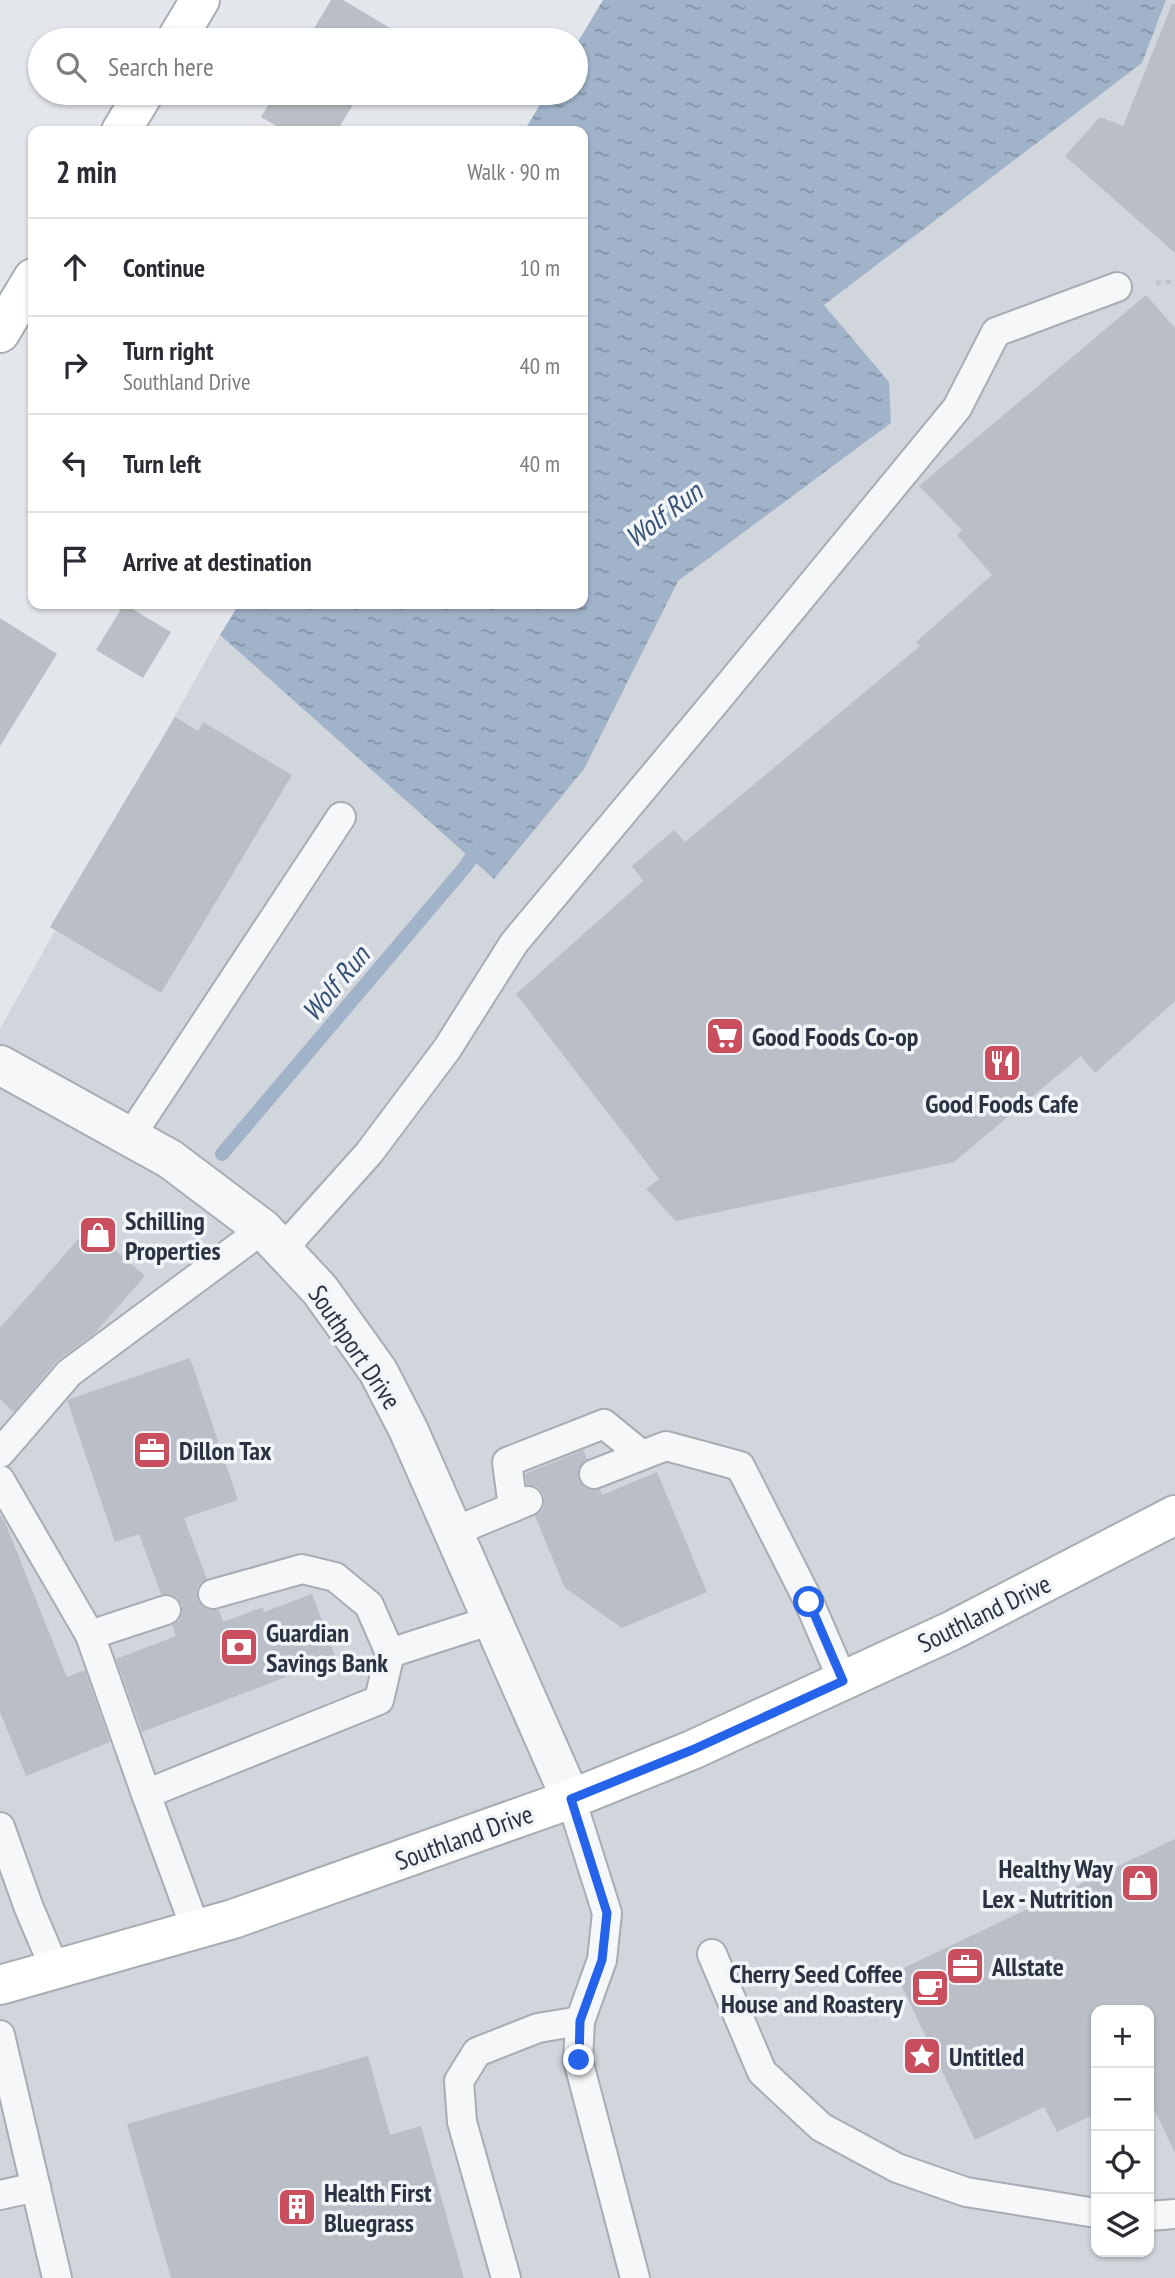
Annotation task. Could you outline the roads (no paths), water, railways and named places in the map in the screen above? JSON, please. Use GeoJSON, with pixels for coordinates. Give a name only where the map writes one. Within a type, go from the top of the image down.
{"type":"FeatureCollection","features":[{"type":"Feature","properties":{"kind":"main road"},"geometry":{"type":"LineString","coordinates":[[183,28],[200,0]]}},
{"type":"Feature","properties":{"kind":"main road"},"geometry":{"type":"LineString","coordinates":[[124,126],[137,105]]}},
{"type":"Feature","properties":{"kind":"main road"},"geometry":{"type":"LineString","coordinates":[[0,333],[28,286]]}},
{"type":"Feature","properties":{"kind":"main road","name":"Southland Drive"},"geometry":{"type":"LineString","coordinates":[[0,1985],[282,1903],[571,1799],[692,1750],[843,1681],[989,1612],[1175,1515]]}},
{"type":"Feature","properties":{"kind":"street","name":"Southport Drive"},"geometry":{"type":"LineString","coordinates":[[0,1065],[170,1159],[272,1240],[320,1290],[378,1371],[408,1429],[571,1799]]}},
{"type":"Feature","properties":{"kind":"lane"},"geometry":{"type":"LineString","coordinates":[[0,1453],[69,1373],[272,1240],[369,1153],[447,1049],[514,943],[957,408],[996,332],[1117,287]]}},
{"type":"Feature","properties":{"kind":"lane"},"geometry":{"type":"LineString","coordinates":[[130,1136],[341,817]]}},
{"type":"Feature","properties":{"kind":"lane"},"geometry":{"type":"LineString","coordinates":[[453,1532],[521,1504],[507,1462],[519,1457],[604,1424],[642,1455]]}},
{"type":"Feature","properties":{"kind":"lane"},"geometry":{"type":"LineString","coordinates":[[594,1474],[666,1446],[740,1466],[809,1602],[843,1681]]}},
{"type":"Feature","properties":{"kind":"lane"},"geometry":{"type":"LineString","coordinates":[[0,1480],[90,1635],[196,1930]]}},
{"type":"Feature","properties":{"kind":"lane"},"geometry":{"type":"LineString","coordinates":[[146,1794],[379,1700],[390,1653],[369,1605],[335,1577],[302,1569],[213,1594]]}},
{"type":"Feature","properties":{"kind":"lane"},"geometry":{"type":"LineString","coordinates":[[90,1635],[166,1610]]}},
{"type":"Feature","properties":{"kind":"lane"},"geometry":{"type":"LineString","coordinates":[[390,1653],[492,1620]]}},
{"type":"Feature","properties":{"kind":"lane"},"geometry":{"type":"LineString","coordinates":[[571,1799],[607,1913],[602,1960],[580,2021],[579,2060],[635,2278]]}},
{"type":"Feature","properties":{"kind":"lane"},"geometry":{"type":"LineString","coordinates":[[0,1827],[29,1908],[55,1969]]}},
{"type":"Feature","properties":{"kind":"lane"},"geometry":{"type":"LineString","coordinates":[[712,1954],[762,2072],[821,2127],[897,2168],[966,2192],[1091,2212]]}},
{"type":"Feature","properties":{"kind":"lane"},"geometry":{"type":"LineString","coordinates":[[506,2278],[462,2122],[459,2081],[477,2052],[538,2028],[580,2021]]}},
{"type":"Feature","properties":{"kind":"lane"},"geometry":{"type":"LineString","coordinates":[[0,2035],[57,2278]]}},
{"type":"Feature","properties":{"kind":"lane"},"geometry":{"type":"LineString","coordinates":[[0,2195],[36,2187]]}},
{"type":"Feature","properties":{"kind":"lane"},"geometry":{"type":"LineString","coordinates":[[1154,2216],[1175,2214]]}},
{"type":"Feature","properties":{"kind":"water"},"geometry":{"type":"Polygon","coordinates":[[[603,0],[1166,0],[1142,63],[824,305],[889,382],[891,423],[678,581],[584,769],[494,879],[220,635],[236,609],[588,609],[588,126],[527,126],[540,105],[588,105],[586,28],[603,0]]]}},
{"type":"Feature","properties":{"kind":"waterway","name":"Wolf Run"},"geometry":{"type":"LineString","coordinates":[[222,1154],[465,867],[480,845]]}},
{"type":"Feature","properties":{"kind":"place","name":"Good Foods Co-op"},"geometry":{"type":"Point","coordinates":[725,1036]}},
{"type":"Feature","properties":{"kind":"place","name":"Good Foods Cafe"},"geometry":{"type":"Point","coordinates":[1002,1063]}},
{"type":"Feature","properties":{"kind":"place","name":"Schilling Properties"},"geometry":{"type":"Point","coordinates":[98,1235]}},
{"type":"Feature","properties":{"kind":"place","name":"Dillon Tax"},"geometry":{"type":"Point","coordinates":[152,1450]}},
{"type":"Feature","properties":{"kind":"place","name":"Guardian Savings Bank"},"geometry":{"type":"Point","coordinates":[239,1647]}},
{"type":"Feature","properties":{"kind":"place","name":"Healthy Way Lex - Nutrition"},"geometry":{"type":"Point","coordinates":[1140,1883]}},
{"type":"Feature","properties":{"kind":"place","name":"Allstate"},"geometry":{"type":"Point","coordinates":[965,1966]}},
{"type":"Feature","properties":{"kind":"place","name":"Cherry Seed Coffee House and Roastery"},"geometry":{"type":"Point","coordinates":[930,1988]}},
{"type":"Feature","properties":{"kind":"place","name":"Untitled"},"geometry":{"type":"Point","coordinates":[922,2056]}},
{"type":"Feature","properties":{"kind":"place","name":"Health First Bluegrass"},"geometry":{"type":"Point","coordinates":[297,2207]}}]}
